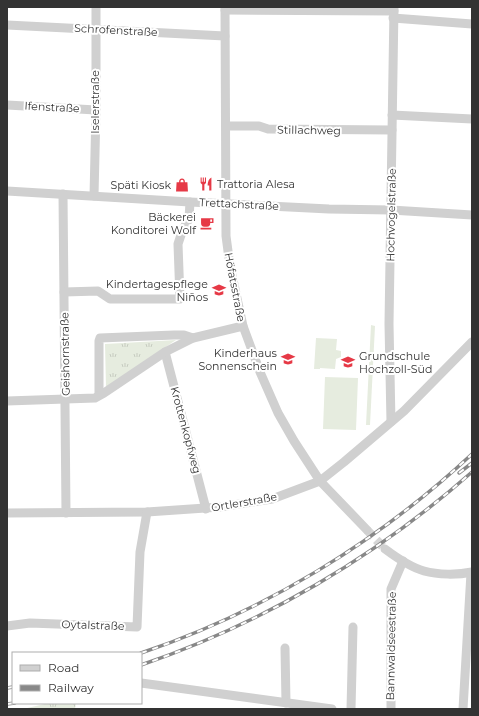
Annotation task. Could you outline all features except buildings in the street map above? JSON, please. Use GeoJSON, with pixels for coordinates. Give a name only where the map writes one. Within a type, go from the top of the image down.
{"type":"FeatureCollection","features":[{"type":"Feature","properties":{"kind":"street","name":"Iselerstraße"},"geometry":{"type":"LineString","coordinates":[[94,196],[96,7]]}},
{"type":"Feature","properties":{"kind":"street"},"geometry":{"type":"LineString","coordinates":[[225,9],[394,12],[472,24]]}},
{"type":"Feature","properties":{"kind":"street","name":"Höfatsstraße"},"geometry":{"type":"LineString","coordinates":[[225,9],[226,236],[230,266],[243,326],[259,371],[278,413],[294,441],[320,481],[367,530]]}},
{"type":"Feature","properties":{"kind":"street","name":"Hochvogelstraße"},"geometry":{"type":"LineString","coordinates":[[391,422],[389,318],[394,12]]}},
{"type":"Feature","properties":{"kind":"street","name":"Schrofenstraße"},"geometry":{"type":"LineString","coordinates":[[7,25],[225,36]]}},
{"type":"Feature","properties":{"kind":"street","name":"Ifenstraße"},"geometry":{"type":"LineString","coordinates":[[7,105],[96,110]]}},
{"type":"Feature","properties":{"kind":"street"},"geometry":{"type":"LineString","coordinates":[[392,115],[472,119]]}},
{"type":"Feature","properties":{"kind":"street","name":"Stillachweg"},"geometry":{"type":"LineString","coordinates":[[226,126],[259,126],[268,129],[392,130]]}},
{"type":"Feature","properties":{"kind":"street","name":"Trettachstraße"},"geometry":{"type":"LineString","coordinates":[[7,191],[190,202],[391,210],[472,215]]}},
{"type":"Feature","properties":{"kind":"street","name":"Geishornstraße"},"geometry":{"type":"LineString","coordinates":[[63,194],[66,513]]}},
{"type":"Feature","properties":{"kind":"street"},"geometry":{"type":"LineString","coordinates":[[64,292],[98,291],[110,299],[180,298],[178,244],[183,229],[189,219],[190,202]]}},
{"type":"Feature","properties":{"kind":"street"},"geometry":{"type":"LineString","coordinates":[[7,401],[95,398],[166,352],[193,338],[243,326]]}},
{"type":"Feature","properties":{"kind":"street"},"geometry":{"type":"LineString","coordinates":[[99,395],[100,338],[184,335],[193,338]]}},
{"type":"Feature","properties":{"kind":"street","name":"Ortlerstraße"},"geometry":{"type":"LineString","coordinates":[[7,513],[147,512],[206,509],[272,499],[320,481],[404,411],[472,342]]}},
{"type":"Feature","properties":{"kind":"street","name":"Krottenkopfweg"},"geometry":{"type":"LineString","coordinates":[[166,352],[206,509]]}},
{"type":"Feature","properties":{"kind":"street","name":"Oytalstraße"},"geometry":{"type":"LineString","coordinates":[[7,626],[30,623],[137,626],[140,552],[147,512]]}},
{"type":"Feature","properties":{"kind":"street"},"geometry":{"type":"LineString","coordinates":[[385,549],[403,561],[424,571],[471,573],[463,709]]}},
{"type":"Feature","properties":{"kind":"street","name":"Bannwaldseestraße"},"geometry":{"type":"LineString","coordinates":[[391,709],[391,589],[403,561]]}},
{"type":"Feature","properties":{"kind":"street"},"geometry":{"type":"LineString","coordinates":[[351,709],[353,627]]}},
{"type":"Feature","properties":{"kind":"street"},"geometry":{"type":"LineString","coordinates":[[285,648],[286,702]]}},
{"type":"Feature","properties":{"kind":"street"},"geometry":{"type":"LineString","coordinates":[[142,684],[268,705],[286,702],[332,709]]}},
{"type":"Feature","properties":{"kind":"green space"},"geometry":{"type":"Polygon","coordinates":[[[371,325],[375,326],[370,425],[366,425],[371,325]]]}},
{"type":"Feature","properties":{"kind":"green space"},"geometry":{"type":"Polygon","coordinates":[[[316,338],[337,339],[336,350],[341,351],[341,357],[336,359],[335,369],[314,369],[316,338]]]}},
{"type":"Feature","properties":{"kind":"green space"},"geometry":{"type":"Polygon","coordinates":[[[176,340],[106,387],[105,344],[176,340]]]}},
{"type":"Feature","properties":{"kind":"green space"},"geometry":{"type":"Polygon","coordinates":[[[325,377],[358,378],[356,430],[323,429],[325,377]]]}},
{"type":"Feature","properties":{"kind":"green space"},"geometry":{"type":"Polygon","coordinates":[[[45,704],[76,704],[75,709],[23,709],[45,704]]]}},
{"type":"Feature","properties":{"kind":"tunnel"},"geometry":{"type":"LineString","coordinates":[[367,530],[385,549]]}},
{"type":"Feature","properties":{"kind":"railway"},"geometry":{"type":"LineString","coordinates":[[142,653],[231,617],[275,595],[317,571],[358,545],[398,516],[436,486],[472,454]]}},
{"type":"Feature","properties":{"kind":"railway"},"geometry":{"type":"LineString","coordinates":[[459,473],[472,463]]}},
{"type":"Feature","properties":{"kind":"railway"},"geometry":{"type":"LineString","coordinates":[[142,665],[230,629],[274,608],[316,585],[397,532],[472,472]]}},
{"type":"Feature","properties":{"kind":"railway"},"geometry":{"type":"LineString","coordinates":[[7,688],[12,687]]}},
{"type":"Feature","properties":{"kind":"railway"},"geometry":{"type":"LineString","coordinates":[[7,704],[12,703]]}},
{"type":"Feature","properties":{"kind":"place","name":"Trattoria Alesa"},"geometry":{"type":"Point","coordinates":[206,184]}},
{"type":"Feature","properties":{"kind":"place","name":"Späti Kiosk"},"geometry":{"type":"Point","coordinates":[182,185]}},
{"type":"Feature","properties":{"kind":"place","name":"Bäckerei Konditorei Wolf"},"geometry":{"type":"Point","coordinates":[207,223]}},
{"type":"Feature","properties":{"kind":"place","name":"Kindertagespflege Niños"},"geometry":{"type":"Point","coordinates":[219,290]}},
{"type":"Feature","properties":{"kind":"place","name":"Kinderhaus Sonnenschein"},"geometry":{"type":"Point","coordinates":[288,359]}},
{"type":"Feature","properties":{"kind":"place","name":"Grundschule Hochzoll-Süd"},"geometry":{"type":"Point","coordinates":[348,362]}}]}
